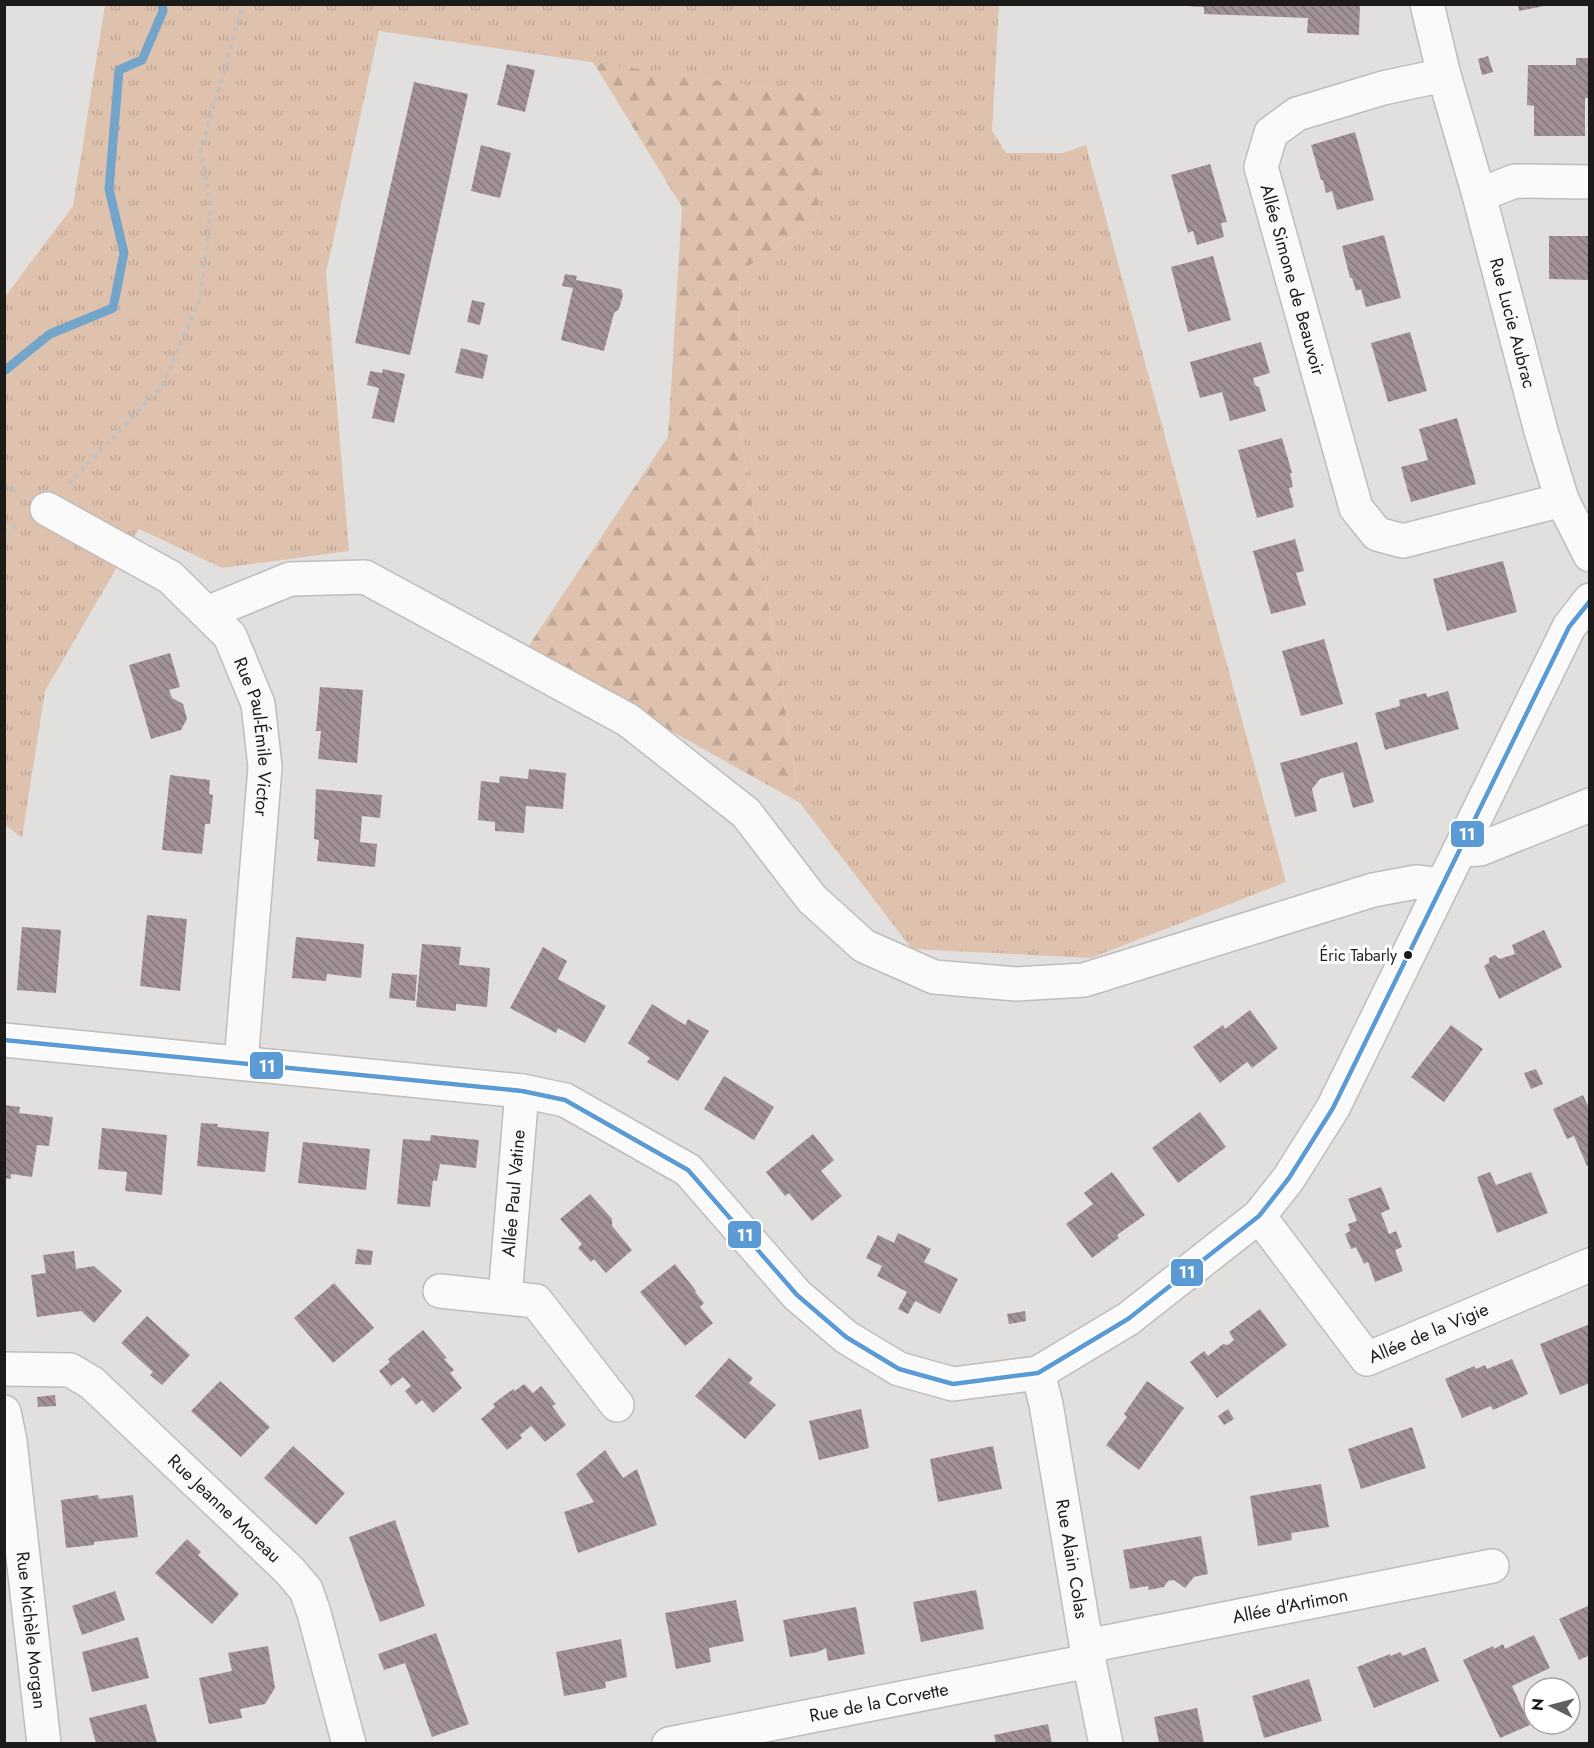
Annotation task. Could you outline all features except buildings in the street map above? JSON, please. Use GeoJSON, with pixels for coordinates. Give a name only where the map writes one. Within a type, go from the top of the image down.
{"type":"FeatureCollection","features":[{"type":"Feature","properties":{"kind":"street"},"geometry":{"type":"LineString","coordinates":[[1427,4],[1444,75],[1479,195],[1515,181],[1590,182]]}},
{"type":"Feature","properties":{"kind":"street","name":"Allée Simone de Beauvoir"},"geometry":{"type":"LineString","coordinates":[[1444,75],[1383,88],[1297,114],[1271,134],[1261,167],[1267,189],[1356,508],[1377,534],[1403,541],[1562,500]]}},
{"type":"Feature","properties":{"kind":"street","name":"Rue Lucie Aubrac"},"geometry":{"type":"LineString","coordinates":[[1479,195],[1541,431],[1562,500],[1590,555]]}},
{"type":"Feature","properties":{"kind":"street","name":"Rue Paul-Émile Victor"},"geometry":{"type":"LineString","coordinates":[[47,508],[170,577],[230,636],[258,704],[266,767],[241,1063]]}},
{"type":"Feature","properties":{"kind":"street"},"geometry":{"type":"LineString","coordinates":[[207,613],[290,579],[365,577],[628,720],[746,813],[812,899],[864,946],[934,977],[1016,984],[1084,980],[1373,890],[1416,882],[1442,885]]}},
{"type":"Feature","properties":{"kind":"street"},"geometry":{"type":"LineString","coordinates":[[4,1040],[522,1091],[566,1101],[688,1170],[797,1295],[846,1337],[899,1369],[953,1384],[1038,1373],[1128,1320],[1258,1216],[1289,1178],[1332,1108],[1569,627],[1590,600]]}},
{"type":"Feature","properties":{"kind":"street"},"geometry":{"type":"LineString","coordinates":[[1460,850],[1480,849],[1590,805]]}},
{"type":"Feature","properties":{"kind":"street","name":"Allée Paul Vatine"},"geometry":{"type":"LineString","coordinates":[[505,1297],[522,1091]]}},
{"type":"Feature","properties":{"kind":"street","name":"Allée de la Vigie"},"geometry":{"type":"LineString","coordinates":[[1258,1216],[1367,1359],[1590,1265]]}},
{"type":"Feature","properties":{"kind":"street"},"geometry":{"type":"LineString","coordinates":[[440,1291],[536,1301],[616,1405]]}},
{"type":"Feature","properties":{"kind":"street","name":"Rue Jeanne Moreau"},"geometry":{"type":"LineString","coordinates":[[4,1369],[70,1370],[92,1383],[289,1570],[306,1590],[349,1743]]}},
{"type":"Feature","properties":{"kind":"street","name":"Rue Alain Colas"},"geometry":{"type":"LineString","coordinates":[[1038,1373],[1046,1404],[1088,1654],[1106,1743]]}},
{"type":"Feature","properties":{"kind":"street","name":"Rue Michèle Morgan"},"geometry":{"type":"LineString","coordinates":[[4,1412],[10,1441],[44,1743]]}},
{"type":"Feature","properties":{"kind":"street","name":"Allée d'Artimon"},"geometry":{"type":"LineString","coordinates":[[1088,1654],[1492,1566]]}},
{"type":"Feature","properties":{"kind":"street","name":"Rue de la Corvette"},"geometry":{"type":"LineString","coordinates":[[669,1743],[1088,1654]]}},
{"type":"Feature","properties":{"kind":"path"},"geometry":{"type":"LineString","coordinates":[[4,532],[47,508],[163,385],[201,296],[211,206],[201,151],[243,4]]}},
{"type":"Feature","properties":{"kind":"green space"},"geometry":{"type":"Polygon","coordinates":[[[105,5],[999,5],[992,131],[1006,153],[1063,153],[1086,145],[1286,882],[1091,958],[912,949],[800,803],[737,409],[741,271],[818,219],[821,96],[379,31],[326,273],[349,551],[222,568],[139,529],[45,691],[22,838],[4,824],[4,298],[73,206],[105,5]]]}},
{"type":"Feature","properties":{"kind":"green space"},"geometry":{"type":"Polygon","coordinates":[[[593,62],[822,96],[818,219],[741,271],[737,409],[800,803],[526,650],[668,437],[682,207],[593,62]]]}},
{"type":"Feature","properties":{"kind":"waterway"},"geometry":{"type":"LineString","coordinates":[[4,371],[50,334],[113,308],[124,253],[109,189],[119,70],[142,60],[163,11],[162,4]]}},
{"type":"Feature","properties":{"kind":"transit line","name":"11"},"geometry":{"type":"LineString","coordinates":[[4,1040],[522,1091],[565,1100],[688,1170],[797,1295],[846,1337],[899,1369],[953,1384],[1038,1373],[1128,1319],[1259,1216],[1289,1178],[1333,1108],[1569,627],[1590,601]]}},
{"type":"Feature","properties":{"kind":"place","name":"Éric Tabarly"},"geometry":{"type":"Point","coordinates":[1408,955]}}]}
